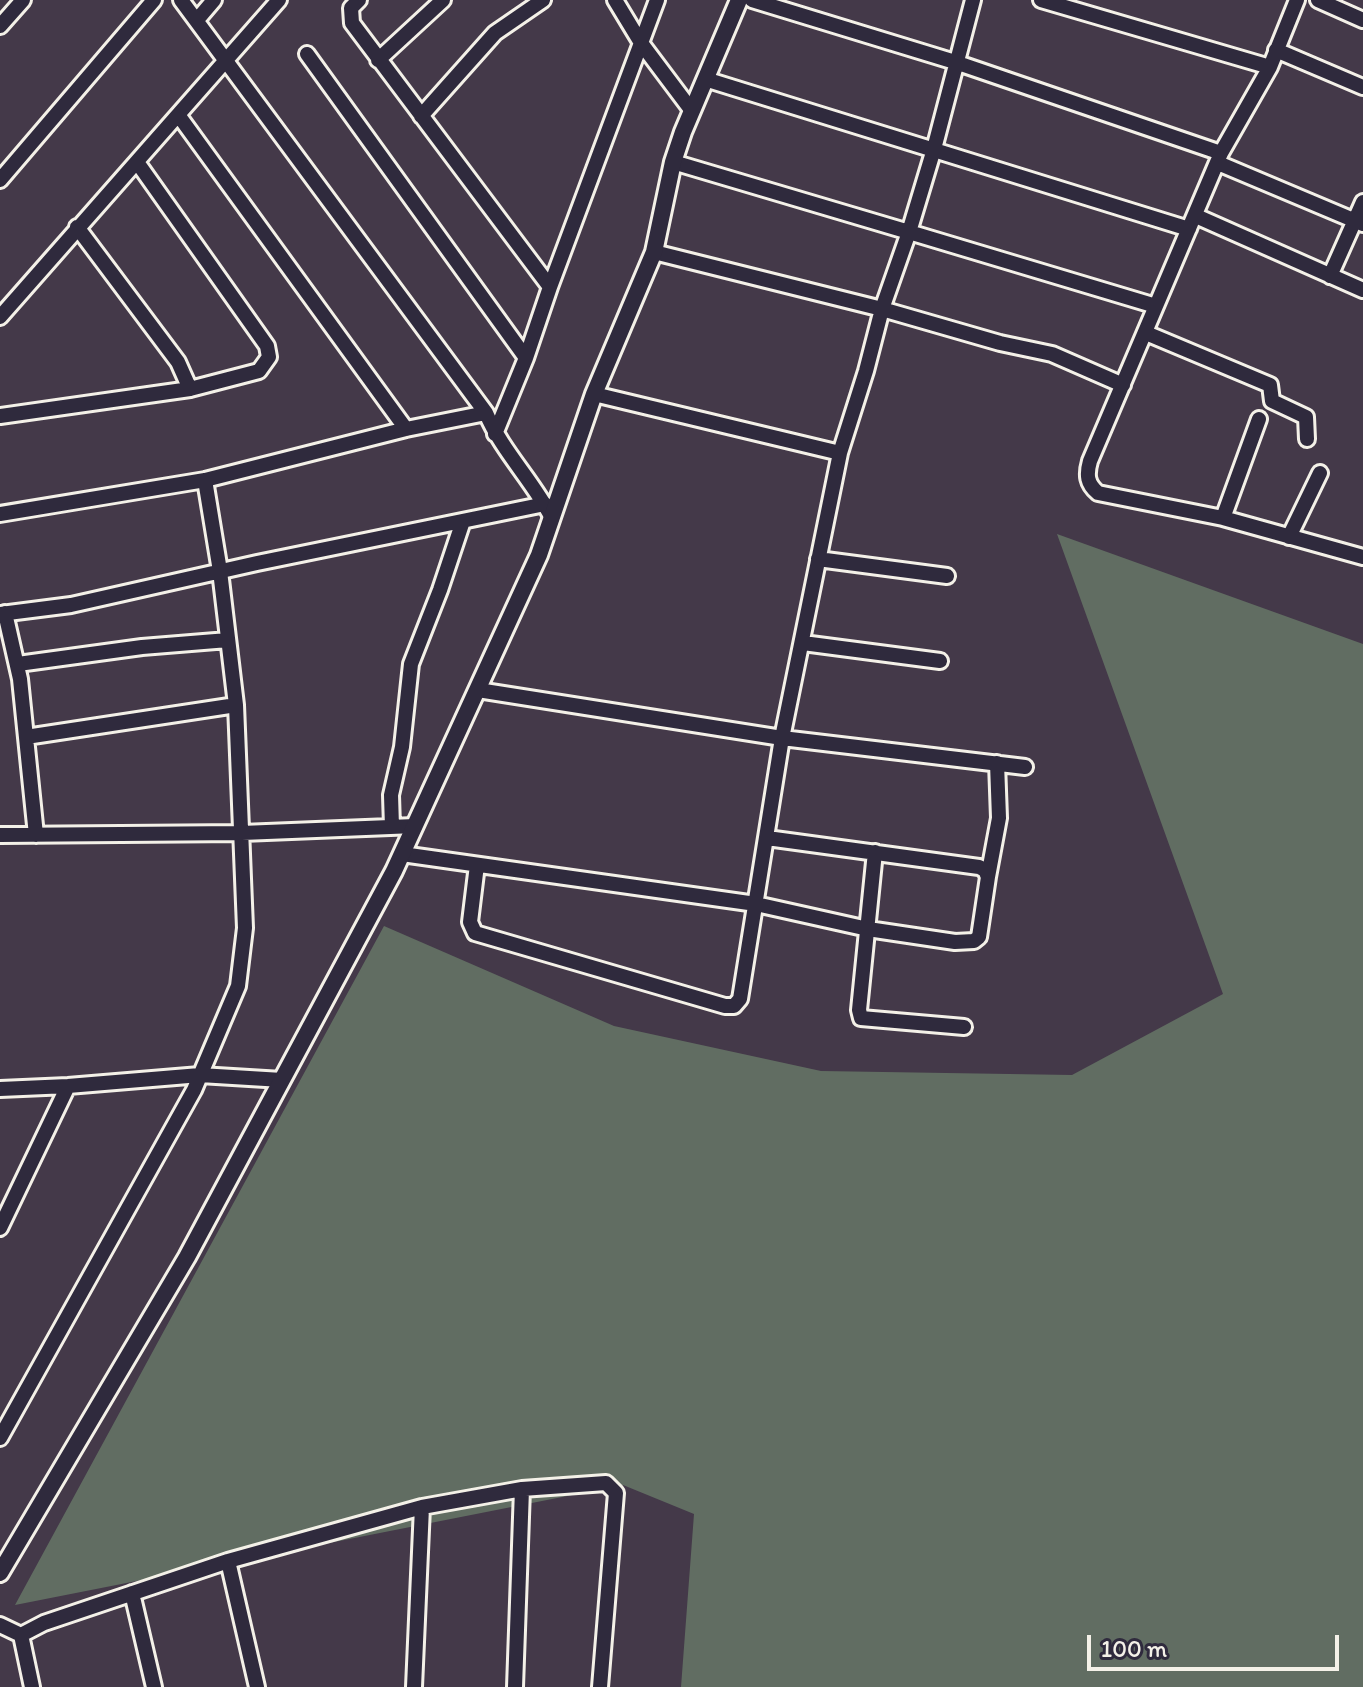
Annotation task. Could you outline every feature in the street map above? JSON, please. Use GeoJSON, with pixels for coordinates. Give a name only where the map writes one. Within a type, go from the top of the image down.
{"type":"FeatureCollection","features":[{"type":"Feature","properties":{"kind":"street"},"geometry":{"type":"LineString","coordinates":[[0,26],[23,0]]}},
{"type":"Feature","properties":{"kind":"street"},"geometry":{"type":"LineString","coordinates":[[0,180],[154,0]]}},
{"type":"Feature","properties":{"kind":"street"},"geometry":{"type":"LineString","coordinates":[[181,0],[486,413],[495,434],[548,511]]}},
{"type":"Feature","properties":{"kind":"street"},"geometry":{"type":"LineString","coordinates":[[197,20],[214,0]]}},
{"type":"Feature","properties":{"kind":"street"},"geometry":{"type":"LineString","coordinates":[[0,317],[279,0]]}},
{"type":"Feature","properties":{"kind":"street"},"geometry":{"type":"LineString","coordinates":[[359,0],[349,13],[352,23],[550,287]]}},
{"type":"Feature","properties":{"kind":"street"},"geometry":{"type":"LineString","coordinates":[[378,60],[443,0]]}},
{"type":"Feature","properties":{"kind":"street"},"geometry":{"type":"LineString","coordinates":[[421,116],[495,33],[543,0]]}},
{"type":"Feature","properties":{"kind":"street"},"geometry":{"type":"LineString","coordinates":[[615,0],[641,43],[692,111]]}},
{"type":"Feature","properties":{"kind":"street"},"geometry":{"type":"LineString","coordinates":[[495,434],[526,358],[657,0]]}},
{"type":"Feature","properties":{"kind":"street"},"geometry":{"type":"LineString","coordinates":[[0,1573],[187,1257],[402,854],[539,555],[548,511],[654,252],[673,162],[739,0]]}},
{"type":"Feature","properties":{"kind":"street"},"geometry":{"type":"LineString","coordinates":[[752,0],[955,62],[1220,158],[1359,222]]}},
{"type":"Feature","properties":{"kind":"street"},"geometry":{"type":"LineString","coordinates":[[477,865],[470,926],[475,933],[725,1006],[734,1006],[740,999],[782,738],[840,453],[882,309],[934,149],[973,0]]}},
{"type":"Feature","properties":{"kind":"street"},"geometry":{"type":"LineString","coordinates":[[1041,0],[1270,67]]}},
{"type":"Feature","properties":{"kind":"street"},"geometry":{"type":"LineString","coordinates":[[1297,0],[1270,67],[1220,158],[1087,473],[1092,488],[1098,493],[1223,518],[1363,557]]}},
{"type":"Feature","properties":{"kind":"street"},"geometry":{"type":"LineString","coordinates":[[1318,0],[1363,20]]}},
{"type":"Feature","properties":{"kind":"street"},"geometry":{"type":"LineString","coordinates":[[1276,50],[1363,87]]}},
{"type":"Feature","properties":{"kind":"street"},"geometry":{"type":"LineString","coordinates":[[307,54],[526,358]]}},
{"type":"Feature","properties":{"kind":"street"},"geometry":{"type":"LineString","coordinates":[[705,79],[1193,223],[1363,290]]}},
{"type":"Feature","properties":{"kind":"street"},"geometry":{"type":"LineString","coordinates":[[179,116],[406,429]]}},
{"type":"Feature","properties":{"kind":"street"},"geometry":{"type":"LineString","coordinates":[[0,416],[190,389],[259,371],[269,357],[269,352],[137,162]]}},
{"type":"Feature","properties":{"kind":"street"},"geometry":{"type":"LineString","coordinates":[[673,162],[1156,306]]}},
{"type":"Feature","properties":{"kind":"street"},"geometry":{"type":"LineString","coordinates":[[1330,276],[1359,222],[1363,202]]}},
{"type":"Feature","properties":{"kind":"street"},"geometry":{"type":"LineString","coordinates":[[77,227],[178,362],[190,389]]}},
{"type":"Feature","properties":{"kind":"street"},"geometry":{"type":"LineString","coordinates":[[654,252],[1052,354],[1123,385]]}},
{"type":"Feature","properties":{"kind":"street"},"geometry":{"type":"LineString","coordinates":[[1146,333],[1270,385],[1272,401],[1306,417],[1307,439]]}},
{"type":"Feature","properties":{"kind":"street"},"geometry":{"type":"LineString","coordinates":[[594,394],[840,453]]}},
{"type":"Feature","properties":{"kind":"street"},"geometry":{"type":"LineString","coordinates":[[0,514],[205,480],[406,429],[486,413]]}},
{"type":"Feature","properties":{"kind":"street"},"geometry":{"type":"LineString","coordinates":[[1223,518],[1259,419]]}},
{"type":"Feature","properties":{"kind":"street"},"geometry":{"type":"LineString","coordinates":[[1289,537],[1320,473]]}},
{"type":"Feature","properties":{"kind":"street"},"geometry":{"type":"LineString","coordinates":[[0,1438],[200,1075],[238,986],[244,943],[236,705],[220,571],[205,480]]}},
{"type":"Feature","properties":{"kind":"street"},"geometry":{"type":"LineString","coordinates":[[36,835],[18,664],[3,614],[71,605],[463,521],[548,511]]}},
{"type":"Feature","properties":{"kind":"street"},"geometry":{"type":"LineString","coordinates":[[392,827],[391,795],[402,747],[411,664],[463,521]]}},
{"type":"Feature","properties":{"kind":"street"},"geometry":{"type":"LineString","coordinates":[[818,559],[947,576]]}},
{"type":"Feature","properties":{"kind":"street"},"geometry":{"type":"LineString","coordinates":[[18,664],[142,647],[228,640]]}},
{"type":"Feature","properties":{"kind":"street"},"geometry":{"type":"LineString","coordinates":[[803,643],[940,661]]}},
{"type":"Feature","properties":{"kind":"street"},"geometry":{"type":"LineString","coordinates":[[478,690],[782,738],[1025,767]]}},
{"type":"Feature","properties":{"kind":"street"},"geometry":{"type":"LineString","coordinates":[[26,737],[236,705]]}},
{"type":"Feature","properties":{"kind":"street"},"geometry":{"type":"LineString","coordinates":[[402,854],[756,904],[868,929],[955,942],[974,941],[979,937],[982,925],[999,818],[997,763]]}},
{"type":"Feature","properties":{"kind":"street"},"geometry":{"type":"LineString","coordinates":[[0,835],[242,833],[415,826]]}},
{"type":"Feature","properties":{"kind":"street"},"geometry":{"type":"LineString","coordinates":[[767,838],[979,867],[985,870],[988,877]]}},
{"type":"Feature","properties":{"kind":"street"},"geometry":{"type":"LineString","coordinates":[[875,852],[859,1010],[861,1018],[964,1027]]}},
{"type":"Feature","properties":{"kind":"street"},"geometry":{"type":"LineString","coordinates":[[0,1089],[200,1075],[282,1080]]}},
{"type":"Feature","properties":{"kind":"street"},"geometry":{"type":"LineString","coordinates":[[0,1228],[68,1086]]}},
{"type":"Feature","properties":{"kind":"street"},"geometry":{"type":"LineString","coordinates":[[21,1635],[44,1623],[228,1561],[422,1507],[522,1489],[606,1483],[616,1493],[600,1687]]}},
{"type":"Feature","properties":{"kind":"street"},"geometry":{"type":"LineString","coordinates":[[515,1687],[522,1489]]}},
{"type":"Feature","properties":{"kind":"street"},"geometry":{"type":"LineString","coordinates":[[414,1687],[422,1507]]}},
{"type":"Feature","properties":{"kind":"street"},"geometry":{"type":"LineString","coordinates":[[228,1561],[257,1687]]}},
{"type":"Feature","properties":{"kind":"street"},"geometry":{"type":"LineString","coordinates":[[132,1593],[154,1687]]}},
{"type":"Feature","properties":{"kind":"street"},"geometry":{"type":"LineString","coordinates":[[0,1625],[21,1635]]}},
{"type":"Feature","properties":{"kind":"street"},"geometry":{"type":"LineString","coordinates":[[21,1635],[32,1687]]}},
{"type":"Feature","properties":{"kind":"green space"},"geometry":{"type":"Polygon","coordinates":[[[1057,534],[1363,644],[1363,1687],[681,1687],[694,1514],[623,1485],[15,1605],[384,926],[614,1026],[821,1071],[1072,1075],[1223,994],[1057,534]]]}}]}
